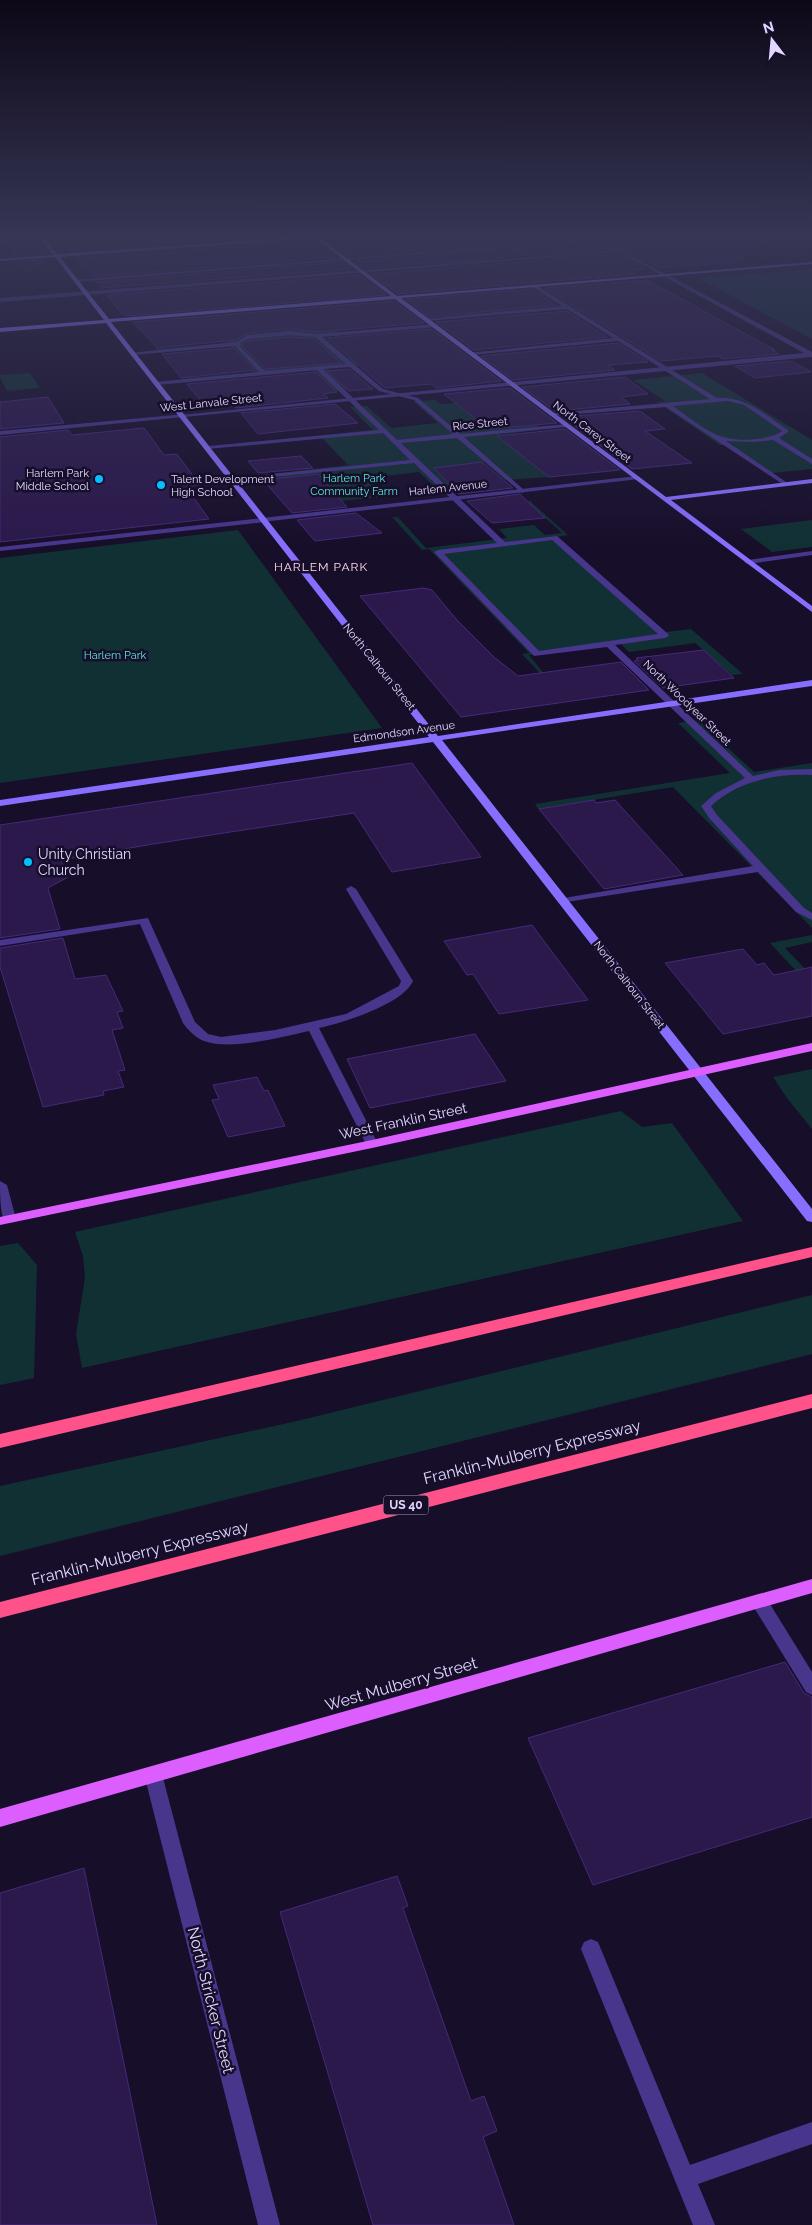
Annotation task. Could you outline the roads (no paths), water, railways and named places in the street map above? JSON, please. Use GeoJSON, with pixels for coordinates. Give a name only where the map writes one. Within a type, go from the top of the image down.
{"type":"FeatureCollection","features":[{"type":"Feature","properties":{"kind":"highway"},"geometry":{"type":"LineString","coordinates":[[0,1440],[812,1252]]}},
{"type":"Feature","properties":{"kind":"highway","name":"Franklin-Mulberry Expressway"},"geometry":{"type":"LineString","coordinates":[[0,1610],[812,1401]]}},
{"type":"Feature","properties":{"kind":"main road","name":"North Calhoun Street"},"geometry":{"type":"LineString","coordinates":[[121,338],[812,1218]]}},
{"type":"Feature","properties":{"kind":"main road","name":"North Carey Street"},"geometry":{"type":"LineString","coordinates":[[451,338],[812,610]]}},
{"type":"Feature","properties":{"kind":"main road"},"geometry":{"type":"LineString","coordinates":[[664,499],[812,481]]}},
{"type":"Feature","properties":{"kind":"main road","name":"Edmondson Avenue"},"geometry":{"type":"LineString","coordinates":[[0,803],[812,683]]}},
{"type":"Feature","properties":{"kind":"main road","name":"West Franklin Street"},"geometry":{"type":"LineString","coordinates":[[4,1220],[372,1144],[812,1047]]}},
{"type":"Feature","properties":{"kind":"main road","name":"West Mulberry Street"},"geometry":{"type":"LineString","coordinates":[[0,1818],[812,1586]]}},
{"type":"Feature","properties":{"kind":"street"},"geometry":{"type":"LineString","coordinates":[[133,353],[236,344],[247,338]]}},
{"type":"Feature","properties":{"kind":"street"},"geometry":{"type":"LineString","coordinates":[[319,338],[381,390],[416,399],[522,491]]}},
{"type":"Feature","properties":{"kind":"street"},"geometry":{"type":"LineString","coordinates":[[780,338],[812,355]]}},
{"type":"Feature","properties":{"kind":"street"},"geometry":{"type":"LineString","coordinates":[[471,353],[619,339],[715,399]]}},
{"type":"Feature","properties":{"kind":"street"},"geometry":{"type":"LineString","coordinates":[[236,344],[263,373]]}},
{"type":"Feature","properties":{"kind":"street","name":"West Lanvale Street"},"geometry":{"type":"LineString","coordinates":[[0,433],[812,355]]}},
{"type":"Feature","properties":{"kind":"street"},"geometry":{"type":"LineString","coordinates":[[157,383],[351,365]]}},
{"type":"Feature","properties":{"kind":"street"},"geometry":{"type":"LineString","coordinates":[[318,368],[503,544]]}},
{"type":"Feature","properties":{"kind":"street"},"geometry":{"type":"LineString","coordinates":[[553,415],[715,399],[742,402],[786,431],[774,437],[734,441],[718,438]]}},
{"type":"Feature","properties":{"kind":"street"},"geometry":{"type":"LineString","coordinates":[[666,404],[786,484]]}},
{"type":"Feature","properties":{"kind":"street","name":"Rice Street"},"geometry":{"type":"LineString","coordinates":[[396,442],[566,425]]}},
{"type":"Feature","properties":{"kind":"street"},"geometry":{"type":"LineString","coordinates":[[209,448],[384,430]]}},
{"type":"Feature","properties":{"kind":"street"},"geometry":{"type":"LineString","coordinates":[[774,437],[812,462]]}},
{"type":"Feature","properties":{"kind":"street"},"geometry":{"type":"LineString","coordinates":[[232,480],[416,461]]}},
{"type":"Feature","properties":{"kind":"street","name":"Harlem Avenue"},"geometry":{"type":"LineString","coordinates":[[0,549],[637,478]]}},
{"type":"Feature","properties":{"kind":"street"},"geometry":{"type":"LineString","coordinates":[[554,538],[665,636],[608,644],[537,654],[438,552],[554,538]]}},
{"type":"Feature","properties":{"kind":"street"},"geometry":{"type":"LineString","coordinates":[[748,562],[812,553]]}},
{"type":"Feature","properties":{"kind":"street","name":"North Woodyear Street"},"geometry":{"type":"LineString","coordinates":[[608,644],[750,778]]}},
{"type":"Feature","properties":{"kind":"street"},"geometry":{"type":"LineString","coordinates":[[812,772],[784,772],[750,778],[718,796],[706,806],[713,817],[800,910],[812,917]]}},
{"type":"Feature","properties":{"kind":"street"},"geometry":{"type":"LineString","coordinates":[[564,901],[761,868]]}},
{"type":"Feature","properties":{"kind":"street"},"geometry":{"type":"LineString","coordinates":[[0,943],[144,920],[195,1032],[210,1039],[229,1041],[344,1019],[404,988],[406,981],[351,889]]}},
{"type":"Feature","properties":{"kind":"street"},"geometry":{"type":"LineString","coordinates":[[312,1025],[372,1144]]}},
{"type":"Feature","properties":{"kind":"street"},"geometry":{"type":"LineString","coordinates":[[0,1185],[4,1220]]}},
{"type":"Feature","properties":{"kind":"street"},"geometry":{"type":"LineString","coordinates":[[759,1601],[812,1688]]}},
{"type":"Feature","properties":{"kind":"street","name":"North Stricker Street"},"geometry":{"type":"LineString","coordinates":[[153,1774],[269,2225]]}},
{"type":"Feature","properties":{"kind":"street"},"geometry":{"type":"LineString","coordinates":[[590,1949],[704,2225]]}},
{"type":"Feature","properties":{"kind":"street"},"geometry":{"type":"LineString","coordinates":[[684,2178],[812,2133]]}},
{"type":"Feature","properties":{"kind":"place","name":"Harlem Park Middle School"},"geometry":{"type":"Point","coordinates":[99,479]}},
{"type":"Feature","properties":{"kind":"place","name":"Talent Development High School"},"geometry":{"type":"Point","coordinates":[161,485]}},
{"type":"Feature","properties":{"kind":"place","name":"Unity Christian Church"},"geometry":{"type":"Point","coordinates":[28,862]}},
{"type":"Feature","properties":{"kind":"district","name":"HARLEM PARK"},"geometry":{"type":"Point","coordinates":[321,567]}},
{"type":"Feature","properties":{"kind":"park label","name":"Harlem Park Community Farm"},"geometry":{"type":"Point","coordinates":[354,484]}},
{"type":"Feature","properties":{"kind":"park label","name":"Harlem Park"},"geometry":{"type":"Point","coordinates":[115,655]}}]}
